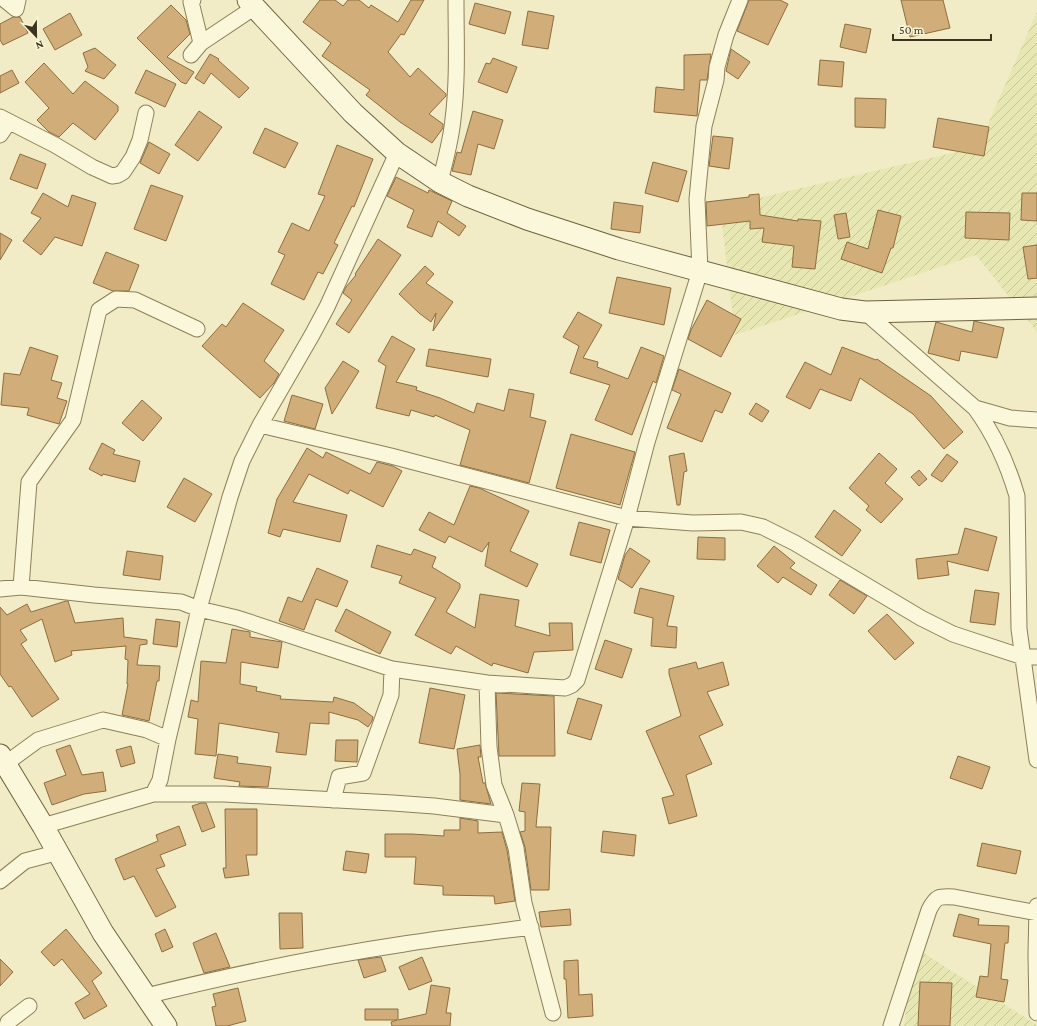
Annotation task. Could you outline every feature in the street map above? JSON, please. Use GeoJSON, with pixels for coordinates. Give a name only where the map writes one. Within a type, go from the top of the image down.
{"type":"FeatureCollection","features":[{"type":"Feature","properties":{"kind":"main road"},"geometry":{"type":"LineString","coordinates":[[251,3],[353,113],[397,153],[440,182],[468,196],[527,219],[619,248],[841,309],[865,312],[1037,308]]}},
{"type":"Feature","properties":{"kind":"main road"},"geometry":{"type":"LineString","coordinates":[[3,760],[59,852],[103,933],[166,1026]]}},
{"type":"Feature","properties":{"kind":"street"},"geometry":{"type":"LineString","coordinates":[[5,0],[16,9],[18,0]]}},
{"type":"Feature","properties":{"kind":"street"},"geometry":{"type":"LineString","coordinates":[[193,0],[190,2],[201,43]]}},
{"type":"Feature","properties":{"kind":"street"},"geometry":{"type":"LineString","coordinates":[[440,182],[448,150],[453,119],[455,88],[456,0]]}},
{"type":"Feature","properties":{"kind":"street"},"geometry":{"type":"LineString","coordinates":[[0,589],[21,587],[181,602],[199,609],[237,618],[392,669],[487,683],[565,688],[572,685],[577,680],[627,518],[647,442],[700,271],[697,199],[704,126],[726,35],[740,0]]}},
{"type":"Feature","properties":{"kind":"street"},"geometry":{"type":"LineString","coordinates":[[191,55],[201,43],[251,3]]}},
{"type":"Feature","properties":{"kind":"street"},"geometry":{"type":"LineString","coordinates":[[0,135],[5,119],[56,145],[92,167],[112,176],[124,172],[133,157],[140,140],[146,113]]}},
{"type":"Feature","properties":{"kind":"street"},"geometry":{"type":"LineString","coordinates":[[153,794],[160,780],[168,739],[199,609],[230,497],[242,461],[260,425],[327,307],[397,153]]}},
{"type":"Feature","properties":{"kind":"street"},"geometry":{"type":"LineString","coordinates":[[21,587],[29,482],[73,420],[99,310],[116,299],[135,300],[197,329]]}},
{"type":"Feature","properties":{"kind":"street"},"geometry":{"type":"LineString","coordinates":[[865,312],[975,408],[986,423],[1012,480],[1017,496],[1019,629],[1030,657],[1037,760]]}},
{"type":"Feature","properties":{"kind":"street"},"geometry":{"type":"LineString","coordinates":[[975,408],[1010,418],[1037,420]]}},
{"type":"Feature","properties":{"kind":"street"},"geometry":{"type":"LineString","coordinates":[[260,425],[391,456],[627,518],[693,523],[741,522],[763,527],[795,543],[921,618],[953,634],[1030,657]]}},
{"type":"Feature","properties":{"kind":"street"},"geometry":{"type":"LineString","coordinates":[[333,800],[339,777],[364,773],[391,695],[392,669]]}},
{"type":"Feature","properties":{"kind":"street"},"geometry":{"type":"LineString","coordinates":[[487,683],[488,747],[494,784],[506,814],[516,848],[524,904],[553,1013]]}},
{"type":"Feature","properties":{"kind":"street"},"geometry":{"type":"LineString","coordinates":[[3,760],[38,740],[103,720],[147,730],[168,739]]}},
{"type":"Feature","properties":{"kind":"street"},"geometry":{"type":"LineString","coordinates":[[43,826],[153,794],[224,794],[333,800],[434,806],[506,814]]}},
{"type":"Feature","properties":{"kind":"street"},"geometry":{"type":"LineString","coordinates":[[0,881],[24,861],[59,852]]}},
{"type":"Feature","properties":{"kind":"street"},"geometry":{"type":"LineString","coordinates":[[891,1026],[929,910],[937,898],[942,896],[954,897],[1037,913]]}},
{"type":"Feature","properties":{"kind":"street"},"geometry":{"type":"LineString","coordinates":[[1037,906],[1037,1013]]}},
{"type":"Feature","properties":{"kind":"street"},"geometry":{"type":"LineString","coordinates":[[146,996],[196,983],[306,961],[404,944],[530,927]]}},
{"type":"Feature","properties":{"kind":"street"},"geometry":{"type":"LineString","coordinates":[[7,1026],[8,1022],[28,1006]]}},
{"type":"Feature","properties":{"kind":"green space"},"geometry":{"type":"Polygon","coordinates":[[[1037,12],[1037,332],[976,255],[735,335],[720,207],[978,147],[1037,12]]]}},
{"type":"Feature","properties":{"kind":"green space"},"geometry":{"type":"Polygon","coordinates":[[[914,947],[1037,1025],[1037,1026],[904,1026],[914,947]]]}},
{"type":"Feature","properties":{"kind":"building"},"geometry":{"type":"Polygon","coordinates":[[[320,0],[335,0],[343,6],[348,0],[359,0],[369,8],[371,5],[398,22],[411,0],[424,0],[404,35],[401,34],[388,52],[410,77],[418,68],[446,94],[446,96],[429,114],[443,124],[443,128],[432,143],[400,122],[366,95],[370,90],[322,56],[331,43],[303,22],[320,0]]]}},
{"type":"Feature","properties":{"kind":"building"},"geometry":{"type":"Polygon","coordinates":[[[749,0],[780,0],[788,4],[768,45],[737,31],[749,0]]]}},
{"type":"Feature","properties":{"kind":"building"},"geometry":{"type":"Polygon","coordinates":[[[901,0],[943,0],[950,28],[910,37],[901,0]]]}},
{"type":"Feature","properties":{"kind":"building"},"geometry":{"type":"Polygon","coordinates":[[[475,3],[511,12],[505,34],[469,24],[475,3]]]}},
{"type":"Feature","properties":{"kind":"building"},"geometry":{"type":"Polygon","coordinates":[[[171,5],[186,20],[190,34],[167,57],[194,72],[186,84],[181,82],[137,38],[171,5]]]}},
{"type":"Feature","properties":{"kind":"building"},"geometry":{"type":"Polygon","coordinates":[[[528,11],[554,16],[548,49],[522,45],[528,11]]]}},
{"type":"Feature","properties":{"kind":"building"},"geometry":{"type":"Polygon","coordinates":[[[70,13],[82,35],[55,50],[43,29],[70,13]]]}},
{"type":"Feature","properties":{"kind":"building"},"geometry":{"type":"Polygon","coordinates":[[[13,17],[20,17],[28,33],[3,45],[0,40],[0,24],[13,17]]]}},
{"type":"Feature","properties":{"kind":"building"},"geometry":{"type":"Polygon","coordinates":[[[845,24],[871,29],[866,53],[840,47],[845,24]]]}},
{"type":"Feature","properties":{"kind":"building"},"geometry":{"type":"Polygon","coordinates":[[[95,48],[116,65],[104,79],[85,71],[88,67],[83,53],[95,48]]]}},
{"type":"Feature","properties":{"kind":"building"},"geometry":{"type":"Polygon","coordinates":[[[731,49],[750,62],[738,79],[726,71],[731,49]]]}},
{"type":"Feature","properties":{"kind":"building"},"geometry":{"type":"Polygon","coordinates":[[[210,54],[219,59],[218,60],[249,88],[239,98],[211,73],[204,84],[195,78],[210,54]]]}},
{"type":"Feature","properties":{"kind":"building"},"geometry":{"type":"Polygon","coordinates":[[[711,54],[707,80],[700,80],[697,116],[654,112],[656,87],[684,90],[684,55],[711,54]]]}},
{"type":"Feature","properties":{"kind":"building"},"geometry":{"type":"Polygon","coordinates":[[[493,58],[517,67],[507,93],[478,82],[486,63],[490,64],[493,58]]]}},
{"type":"Feature","properties":{"kind":"building"},"geometry":{"type":"Polygon","coordinates":[[[820,60],[844,62],[842,87],[818,85],[820,60]]]}},
{"type":"Feature","properties":{"kind":"building"},"geometry":{"type":"Polygon","coordinates":[[[44,63],[73,94],[85,81],[118,106],[118,111],[95,140],[73,123],[59,137],[49,132],[37,120],[49,108],[25,82],[44,63]]]}},
{"type":"Feature","properties":{"kind":"building"},"geometry":{"type":"Polygon","coordinates":[[[12,70],[19,83],[0,93],[0,76],[12,70]]]}},
{"type":"Feature","properties":{"kind":"building"},"geometry":{"type":"Polygon","coordinates":[[[146,70],[176,84],[165,107],[135,93],[146,70]]]}},
{"type":"Feature","properties":{"kind":"building"},"geometry":{"type":"Polygon","coordinates":[[[855,98],[886,99],[885,128],[855,127],[855,98]]]}},
{"type":"Feature","properties":{"kind":"building"},"geometry":{"type":"Polygon","coordinates":[[[199,111],[222,127],[198,161],[175,145],[199,111]]]}},
{"type":"Feature","properties":{"kind":"building"},"geometry":{"type":"Polygon","coordinates":[[[473,111],[503,120],[494,149],[478,144],[471,175],[452,171],[457,152],[461,153],[473,111]]]}},
{"type":"Feature","properties":{"kind":"building"},"geometry":{"type":"Polygon","coordinates":[[[938,118],[989,127],[984,156],[933,147],[938,118]]]}},
{"type":"Feature","properties":{"kind":"building"},"geometry":{"type":"Polygon","coordinates":[[[265,128],[298,143],[285,168],[253,153],[265,128]]]}},
{"type":"Feature","properties":{"kind":"building"},"geometry":{"type":"Polygon","coordinates":[[[713,136],[733,138],[729,169],[709,166],[713,136]]]}},
{"type":"Feature","properties":{"kind":"building"},"geometry":{"type":"Polygon","coordinates":[[[149,142],[170,154],[159,174],[140,163],[149,142]]]}},
{"type":"Feature","properties":{"kind":"building"},"geometry":{"type":"Polygon","coordinates":[[[337,145],[373,159],[354,207],[352,206],[334,243],[338,245],[323,274],[318,272],[304,300],[271,284],[285,255],[278,252],[292,223],[309,231],[325,196],[318,194],[337,145]]]}},
{"type":"Feature","properties":{"kind":"building"},"geometry":{"type":"Polygon","coordinates":[[[20,154],[46,164],[37,189],[10,179],[20,154]]]}},
{"type":"Feature","properties":{"kind":"building"},"geometry":{"type":"Polygon","coordinates":[[[653,162],[687,171],[678,202],[645,193],[653,162]]]}},
{"type":"Feature","properties":{"kind":"building"},"geometry":{"type":"Polygon","coordinates":[[[396,177],[428,193],[429,190],[452,201],[447,213],[466,226],[459,236],[438,221],[432,237],[407,227],[414,210],[387,196],[396,177]]]}},
{"type":"Feature","properties":{"kind":"building"},"geometry":{"type":"Polygon","coordinates":[[[151,185],[183,196],[166,241],[134,229],[151,185]]]}},
{"type":"Feature","properties":{"kind":"building"},"geometry":{"type":"Polygon","coordinates":[[[43,193],[68,207],[72,195],[96,203],[82,246],[55,237],[41,255],[23,241],[41,218],[31,213],[43,193]]]}},
{"type":"Feature","properties":{"kind":"building"},"geometry":{"type":"Polygon","coordinates":[[[1022,193],[1037,193],[1037,221],[1021,220],[1022,193]]]}},
{"type":"Feature","properties":{"kind":"building"},"geometry":{"type":"Polygon","coordinates":[[[759,194],[760,215],[798,221],[798,219],[821,221],[815,269],[792,267],[794,246],[762,242],[764,228],[750,229],[750,221],[707,226],[706,202],[749,197],[749,195],[759,194]]]}},
{"type":"Feature","properties":{"kind":"building"},"geometry":{"type":"Polygon","coordinates":[[[614,202],[643,206],[640,233],[611,229],[614,202]]]}},
{"type":"Feature","properties":{"kind":"building"},"geometry":{"type":"Polygon","coordinates":[[[878,210],[901,216],[893,248],[891,248],[882,273],[841,259],[847,242],[868,249],[878,210]]]}},
{"type":"Feature","properties":{"kind":"building"},"geometry":{"type":"Polygon","coordinates":[[[966,212],[1010,213],[1009,240],[965,238],[966,212]]]}},
{"type":"Feature","properties":{"kind":"building"},"geometry":{"type":"Polygon","coordinates":[[[846,213],[850,237],[838,239],[834,215],[846,213]]]}},
{"type":"Feature","properties":{"kind":"building"},"geometry":{"type":"Polygon","coordinates":[[[0,233],[12,240],[0,260],[0,233]]]}},
{"type":"Feature","properties":{"kind":"building"},"geometry":{"type":"Polygon","coordinates":[[[378,239],[401,255],[349,333],[336,324],[352,300],[343,293],[378,239]]]}},
{"type":"Feature","properties":{"kind":"building"},"geometry":{"type":"Polygon","coordinates":[[[1037,245],[1037,278],[1028,279],[1023,247],[1037,245]]]}},
{"type":"Feature","properties":{"kind":"building"},"geometry":{"type":"Polygon","coordinates":[[[106,252],[139,265],[129,291],[113,291],[93,283],[106,252]]]}},
{"type":"Feature","properties":{"kind":"building"},"geometry":{"type":"Polygon","coordinates":[[[425,266],[434,274],[426,283],[453,302],[433,331],[436,313],[431,322],[399,294],[425,266]]]}},
{"type":"Feature","properties":{"kind":"building"},"geometry":{"type":"Polygon","coordinates":[[[617,277],[671,288],[664,325],[609,313],[617,277]]]}},
{"type":"Feature","properties":{"kind":"building"},"geometry":{"type":"Polygon","coordinates":[[[707,300],[741,319],[721,357],[688,339],[691,330],[707,300]]]}},
{"type":"Feature","properties":{"kind":"building"},"geometry":{"type":"Polygon","coordinates":[[[243,303],[284,330],[264,361],[279,374],[274,383],[260,398],[202,346],[222,324],[226,327],[243,303]]]}},
{"type":"Feature","properties":{"kind":"building"},"geometry":{"type":"Polygon","coordinates":[[[578,312],[602,325],[583,358],[598,362],[597,367],[628,379],[641,347],[664,356],[656,383],[653,381],[632,435],[595,420],[610,385],[570,373],[579,346],[563,337],[578,312]]]}},
{"type":"Feature","properties":{"kind":"building"},"geometry":{"type":"Polygon","coordinates":[[[974,321],[1004,328],[997,358],[961,351],[959,361],[928,353],[936,322],[972,332],[974,321]]]}},
{"type":"Feature","properties":{"kind":"building"},"geometry":{"type":"Polygon","coordinates":[[[392,336],[415,349],[396,382],[417,387],[416,390],[440,398],[474,413],[477,403],[504,411],[509,389],[534,394],[530,417],[546,421],[529,483],[460,465],[470,430],[435,415],[434,417],[411,410],[409,416],[376,408],[386,366],[378,361],[392,336]]]}},
{"type":"Feature","properties":{"kind":"building"},"geometry":{"type":"Polygon","coordinates":[[[30,347],[58,356],[51,380],[62,383],[57,398],[67,401],[59,424],[27,415],[29,408],[1,405],[4,373],[20,375],[30,347]]]}},
{"type":"Feature","properties":{"kind":"building"},"geometry":{"type":"Polygon","coordinates":[[[842,347],[876,360],[877,359],[931,396],[963,432],[944,449],[913,414],[860,378],[851,401],[820,389],[810,409],[786,397],[805,362],[831,375],[842,347]]]}},
{"type":"Feature","properties":{"kind":"building"},"geometry":{"type":"Polygon","coordinates":[[[429,349],[491,359],[488,377],[426,366],[429,349]]]}},
{"type":"Feature","properties":{"kind":"building"},"geometry":{"type":"Polygon","coordinates":[[[343,361],[359,371],[332,414],[325,388],[343,361]]]}},
{"type":"Feature","properties":{"kind":"building"},"geometry":{"type":"Polygon","coordinates":[[[679,369],[731,393],[722,413],[715,410],[702,442],[667,428],[681,394],[672,390],[679,369]]]}},
{"type":"Feature","properties":{"kind":"building"},"geometry":{"type":"Polygon","coordinates":[[[292,395],[323,404],[315,429],[284,421],[292,395]]]}},
{"type":"Feature","properties":{"kind":"building"},"geometry":{"type":"Polygon","coordinates":[[[142,400],[162,418],[143,441],[122,423],[142,400]]]}},
{"type":"Feature","properties":{"kind":"building"},"geometry":{"type":"Polygon","coordinates":[[[756,403],[769,411],[762,422],[749,414],[756,403]]]}},
{"type":"Feature","properties":{"kind":"building"},"geometry":{"type":"Polygon","coordinates":[[[571,434],[635,452],[620,505],[556,488],[571,434]]]}},
{"type":"Feature","properties":{"kind":"building"},"geometry":{"type":"Polygon","coordinates":[[[102,443],[115,450],[113,454],[140,461],[135,482],[103,474],[102,476],[89,469],[102,443]]]}},
{"type":"Feature","properties":{"kind":"building"},"geometry":{"type":"Polygon","coordinates":[[[307,448],[323,458],[326,452],[370,474],[377,462],[393,466],[402,471],[383,507],[350,490],[348,494],[309,474],[293,502],[347,515],[340,542],[283,529],[280,537],[268,533],[277,499],[307,448]]]}},
{"type":"Feature","properties":{"kind":"building"},"geometry":{"type":"Polygon","coordinates":[[[684,453],[687,471],[684,472],[680,505],[677,505],[669,456],[684,453]]]}},
{"type":"Feature","properties":{"kind":"building"},"geometry":{"type":"Polygon","coordinates":[[[879,453],[897,469],[885,483],[903,499],[881,523],[866,510],[869,506],[849,488],[879,453]]]}},
{"type":"Feature","properties":{"kind":"building"},"geometry":{"type":"Polygon","coordinates":[[[947,454],[958,462],[942,482],[931,475],[947,454]]]}},
{"type":"Feature","properties":{"kind":"building"},"geometry":{"type":"Polygon","coordinates":[[[919,470],[927,479],[919,486],[911,477],[919,470]]]}},
{"type":"Feature","properties":{"kind":"building"},"geometry":{"type":"Polygon","coordinates":[[[184,478],[212,494],[195,522],[167,507],[184,478]]]}},
{"type":"Feature","properties":{"kind":"building"},"geometry":{"type":"Polygon","coordinates":[[[470,486],[479,488],[529,511],[510,551],[538,564],[527,587],[485,566],[489,542],[482,552],[449,536],[445,543],[419,530],[429,512],[454,525],[470,486]]]}},
{"type":"Feature","properties":{"kind":"building"},"geometry":{"type":"Polygon","coordinates":[[[834,510],[861,530],[842,556],[815,537],[834,510]]]}},
{"type":"Feature","properties":{"kind":"building"},"geometry":{"type":"Polygon","coordinates":[[[579,522],[610,530],[601,563],[570,555],[579,522]]]}},
{"type":"Feature","properties":{"kind":"building"},"geometry":{"type":"Polygon","coordinates":[[[965,528],[997,537],[988,571],[947,561],[949,575],[918,579],[916,559],[958,554],[965,528]]]}},
{"type":"Feature","properties":{"kind":"building"},"geometry":{"type":"Polygon","coordinates":[[[698,537],[725,538],[725,560],[697,559],[698,537]]]}},
{"type":"Feature","properties":{"kind":"building"},"geometry":{"type":"Polygon","coordinates":[[[377,545],[411,555],[414,549],[436,557],[432,567],[460,584],[460,588],[446,612],[475,628],[480,594],[519,600],[515,626],[550,636],[549,623],[572,623],[573,650],[534,652],[528,673],[493,663],[492,666],[456,646],[451,654],[415,635],[436,598],[399,583],[402,576],[371,567],[377,545]]]}},
{"type":"Feature","properties":{"kind":"building"},"geometry":{"type":"Polygon","coordinates":[[[774,546],[795,563],[790,568],[817,585],[811,595],[783,577],[778,583],[757,566],[774,546]]]}},
{"type":"Feature","properties":{"kind":"building"},"geometry":{"type":"Polygon","coordinates":[[[630,548],[650,561],[632,588],[618,579],[625,555],[630,548]]]}},
{"type":"Feature","properties":{"kind":"building"},"geometry":{"type":"Polygon","coordinates":[[[127,551],[163,556],[160,580],[123,575],[127,551]]]}},
{"type":"Feature","properties":{"kind":"building"},"geometry":{"type":"Polygon","coordinates":[[[317,568],[348,581],[337,607],[316,599],[304,630],[279,621],[288,597],[302,602],[317,568]]]}},
{"type":"Feature","properties":{"kind":"building"},"geometry":{"type":"Polygon","coordinates":[[[840,580],[867,596],[854,614],[829,595],[840,580]]]}},
{"type":"Feature","properties":{"kind":"building"},"geometry":{"type":"Polygon","coordinates":[[[640,588],[674,596],[667,626],[677,627],[676,648],[651,646],[653,618],[634,613],[640,588]]]}},
{"type":"Feature","properties":{"kind":"building"},"geometry":{"type":"Polygon","coordinates":[[[975,590],[999,593],[995,625],[970,622],[975,590]]]}},
{"type":"Feature","properties":{"kind":"building"},"geometry":{"type":"Polygon","coordinates":[[[68,601],[75,623],[123,618],[124,637],[147,640],[147,644],[140,645],[137,665],[160,666],[159,681],[157,681],[149,721],[122,715],[128,684],[128,660],[125,659],[126,646],[71,651],[72,655],[55,662],[42,619],[20,630],[27,640],[21,644],[59,699],[32,717],[11,686],[9,687],[0,674],[0,607],[7,615],[27,604],[31,612],[68,601]]]}},
{"type":"Feature","properties":{"kind":"building"},"geometry":{"type":"Polygon","coordinates":[[[346,609],[391,632],[380,654],[335,631],[346,609]]]}},
{"type":"Feature","properties":{"kind":"building"},"geometry":{"type":"Polygon","coordinates":[[[887,614],[914,643],[895,660],[868,631],[887,614]]]}},
{"type":"Feature","properties":{"kind":"building"},"geometry":{"type":"Polygon","coordinates":[[[156,619],[180,622],[177,647],[153,644],[156,619]]]}},
{"type":"Feature","properties":{"kind":"building"},"geometry":{"type":"Polygon","coordinates":[[[232,629],[250,632],[250,637],[282,642],[278,668],[241,662],[240,684],[257,687],[256,691],[281,696],[280,699],[333,702],[334,697],[354,703],[373,717],[368,727],[358,720],[329,712],[329,724],[310,723],[306,755],[276,752],[279,733],[219,723],[216,756],[195,754],[198,719],[188,717],[191,700],[198,702],[201,661],[226,663],[232,629]]]}},
{"type":"Feature","properties":{"kind":"building"},"geometry":{"type":"Polygon","coordinates":[[[605,640],[632,649],[622,678],[595,669],[605,640]]]}},
{"type":"Feature","properties":{"kind":"building"},"geometry":{"type":"Polygon","coordinates":[[[696,662],[698,669],[723,662],[729,685],[707,692],[723,725],[699,736],[712,764],[686,775],[697,816],[669,824],[662,798],[674,795],[646,731],[681,716],[669,674],[669,669],[696,662]]]}},
{"type":"Feature","properties":{"kind":"building"},"geometry":{"type":"Polygon","coordinates":[[[430,688],[465,695],[454,749],[419,743],[430,688]]]}},
{"type":"Feature","properties":{"kind":"building"},"geometry":{"type":"Polygon","coordinates":[[[496,693],[554,696],[555,756],[499,756],[496,693]]]}},
{"type":"Feature","properties":{"kind":"building"},"geometry":{"type":"Polygon","coordinates":[[[578,698],[602,705],[591,740],[567,733],[578,698]]]}},
{"type":"Feature","properties":{"kind":"building"},"geometry":{"type":"Polygon","coordinates":[[[336,740],[358,740],[357,762],[335,761],[336,740]]]}},
{"type":"Feature","properties":{"kind":"building"},"geometry":{"type":"Polygon","coordinates":[[[70,745],[82,775],[103,772],[106,791],[84,794],[52,805],[44,783],[66,775],[56,750],[70,745]]]}},
{"type":"Feature","properties":{"kind":"building"},"geometry":{"type":"Polygon","coordinates":[[[480,745],[481,757],[478,757],[483,783],[485,783],[491,804],[460,800],[460,774],[457,749],[480,745]]]}},
{"type":"Feature","properties":{"kind":"building"},"geometry":{"type":"Polygon","coordinates":[[[131,746],[135,763],[121,767],[116,750],[131,746]]]}},
{"type":"Feature","properties":{"kind":"building"},"geometry":{"type":"Polygon","coordinates":[[[218,754],[238,757],[237,763],[271,767],[268,787],[239,786],[240,782],[214,778],[218,754]]]}},
{"type":"Feature","properties":{"kind":"building"},"geometry":{"type":"Polygon","coordinates":[[[958,756],[990,767],[982,789],[950,778],[958,756]]]}},
{"type":"Feature","properties":{"kind":"building"},"geometry":{"type":"Polygon","coordinates":[[[522,783],[540,784],[536,827],[551,827],[549,890],[531,890],[525,847],[520,832],[525,831],[525,812],[519,811],[522,783]]]}},
{"type":"Feature","properties":{"kind":"building"},"geometry":{"type":"Polygon","coordinates":[[[206,803],[215,827],[202,832],[192,806],[206,803]]]}},
{"type":"Feature","properties":{"kind":"building"},"geometry":{"type":"Polygon","coordinates":[[[225,809],[257,809],[257,855],[246,855],[249,875],[225,878],[223,868],[226,868],[225,809]]]}},
{"type":"Feature","properties":{"kind":"building"},"geometry":{"type":"Polygon","coordinates":[[[460,818],[478,821],[478,833],[502,832],[507,850],[515,901],[495,904],[494,896],[443,895],[443,886],[414,884],[416,857],[385,857],[385,834],[444,836],[444,830],[460,830],[460,818]]]}},
{"type":"Feature","properties":{"kind":"building"},"geometry":{"type":"Polygon","coordinates":[[[179,826],[186,845],[160,855],[165,866],[156,869],[176,907],[156,917],[134,876],[124,880],[115,859],[158,841],[156,835],[179,826]]]}},
{"type":"Feature","properties":{"kind":"building"},"geometry":{"type":"Polygon","coordinates":[[[603,831],[636,835],[634,856],[601,852],[603,831]]]}},
{"type":"Feature","properties":{"kind":"building"},"geometry":{"type":"Polygon","coordinates":[[[982,843],[1021,851],[1016,874],[977,866],[982,843]]]}},
{"type":"Feature","properties":{"kind":"building"},"geometry":{"type":"Polygon","coordinates":[[[346,851],[369,854],[366,873],[343,870],[346,851]]]}},
{"type":"Feature","properties":{"kind":"building"},"geometry":{"type":"Polygon","coordinates":[[[570,909],[571,925],[541,927],[539,912],[570,909]]]}},
{"type":"Feature","properties":{"kind":"building"},"geometry":{"type":"Polygon","coordinates":[[[279,913],[302,913],[303,948],[280,949],[279,913]]]}},
{"type":"Feature","properties":{"kind":"building"},"geometry":{"type":"Polygon","coordinates":[[[959,914],[979,919],[978,925],[1009,926],[1008,943],[1005,943],[1001,979],[1008,980],[1004,1002],[976,997],[980,976],[988,977],[991,944],[953,936],[959,914]]]}},
{"type":"Feature","properties":{"kind":"building"},"geometry":{"type":"Polygon","coordinates":[[[66,929],[102,973],[92,981],[107,1006],[84,1019],[75,1003],[90,994],[62,959],[54,966],[41,952],[66,929]]]}},
{"type":"Feature","properties":{"kind":"building"},"geometry":{"type":"Polygon","coordinates":[[[165,929],[173,947],[162,952],[155,934],[165,929]]]}},
{"type":"Feature","properties":{"kind":"building"},"geometry":{"type":"Polygon","coordinates":[[[216,933],[230,967],[204,973],[193,943],[216,933]]]}},
{"type":"Feature","properties":{"kind":"building"},"geometry":{"type":"Polygon","coordinates":[[[381,957],[386,971],[364,978],[358,960],[381,957]]]}},
{"type":"Feature","properties":{"kind":"building"},"geometry":{"type":"Polygon","coordinates":[[[422,957],[432,981],[409,990],[399,967],[422,957]]]}},
{"type":"Feature","properties":{"kind":"building"},"geometry":{"type":"Polygon","coordinates":[[[0,959],[13,972],[0,986],[0,959]]]}},
{"type":"Feature","properties":{"kind":"building"},"geometry":{"type":"Polygon","coordinates":[[[578,960],[579,995],[592,994],[593,1016],[568,1018],[566,979],[564,979],[564,961],[578,960]]]}},
{"type":"Feature","properties":{"kind":"building"},"geometry":{"type":"Polygon","coordinates":[[[920,982],[952,983],[950,1026],[918,1026],[920,982]]]}},
{"type":"Feature","properties":{"kind":"building"},"geometry":{"type":"Polygon","coordinates":[[[431,985],[450,988],[446,1013],[451,1013],[450,1026],[392,1026],[391,1022],[397,1020],[365,1020],[365,1009],[398,1009],[398,1020],[426,1014],[431,985]]]}},
{"type":"Feature","properties":{"kind":"building"},"geometry":{"type":"Polygon","coordinates":[[[238,988],[246,1021],[227,1026],[216,1026],[212,1007],[216,1006],[213,994],[238,988]]]}}]}
